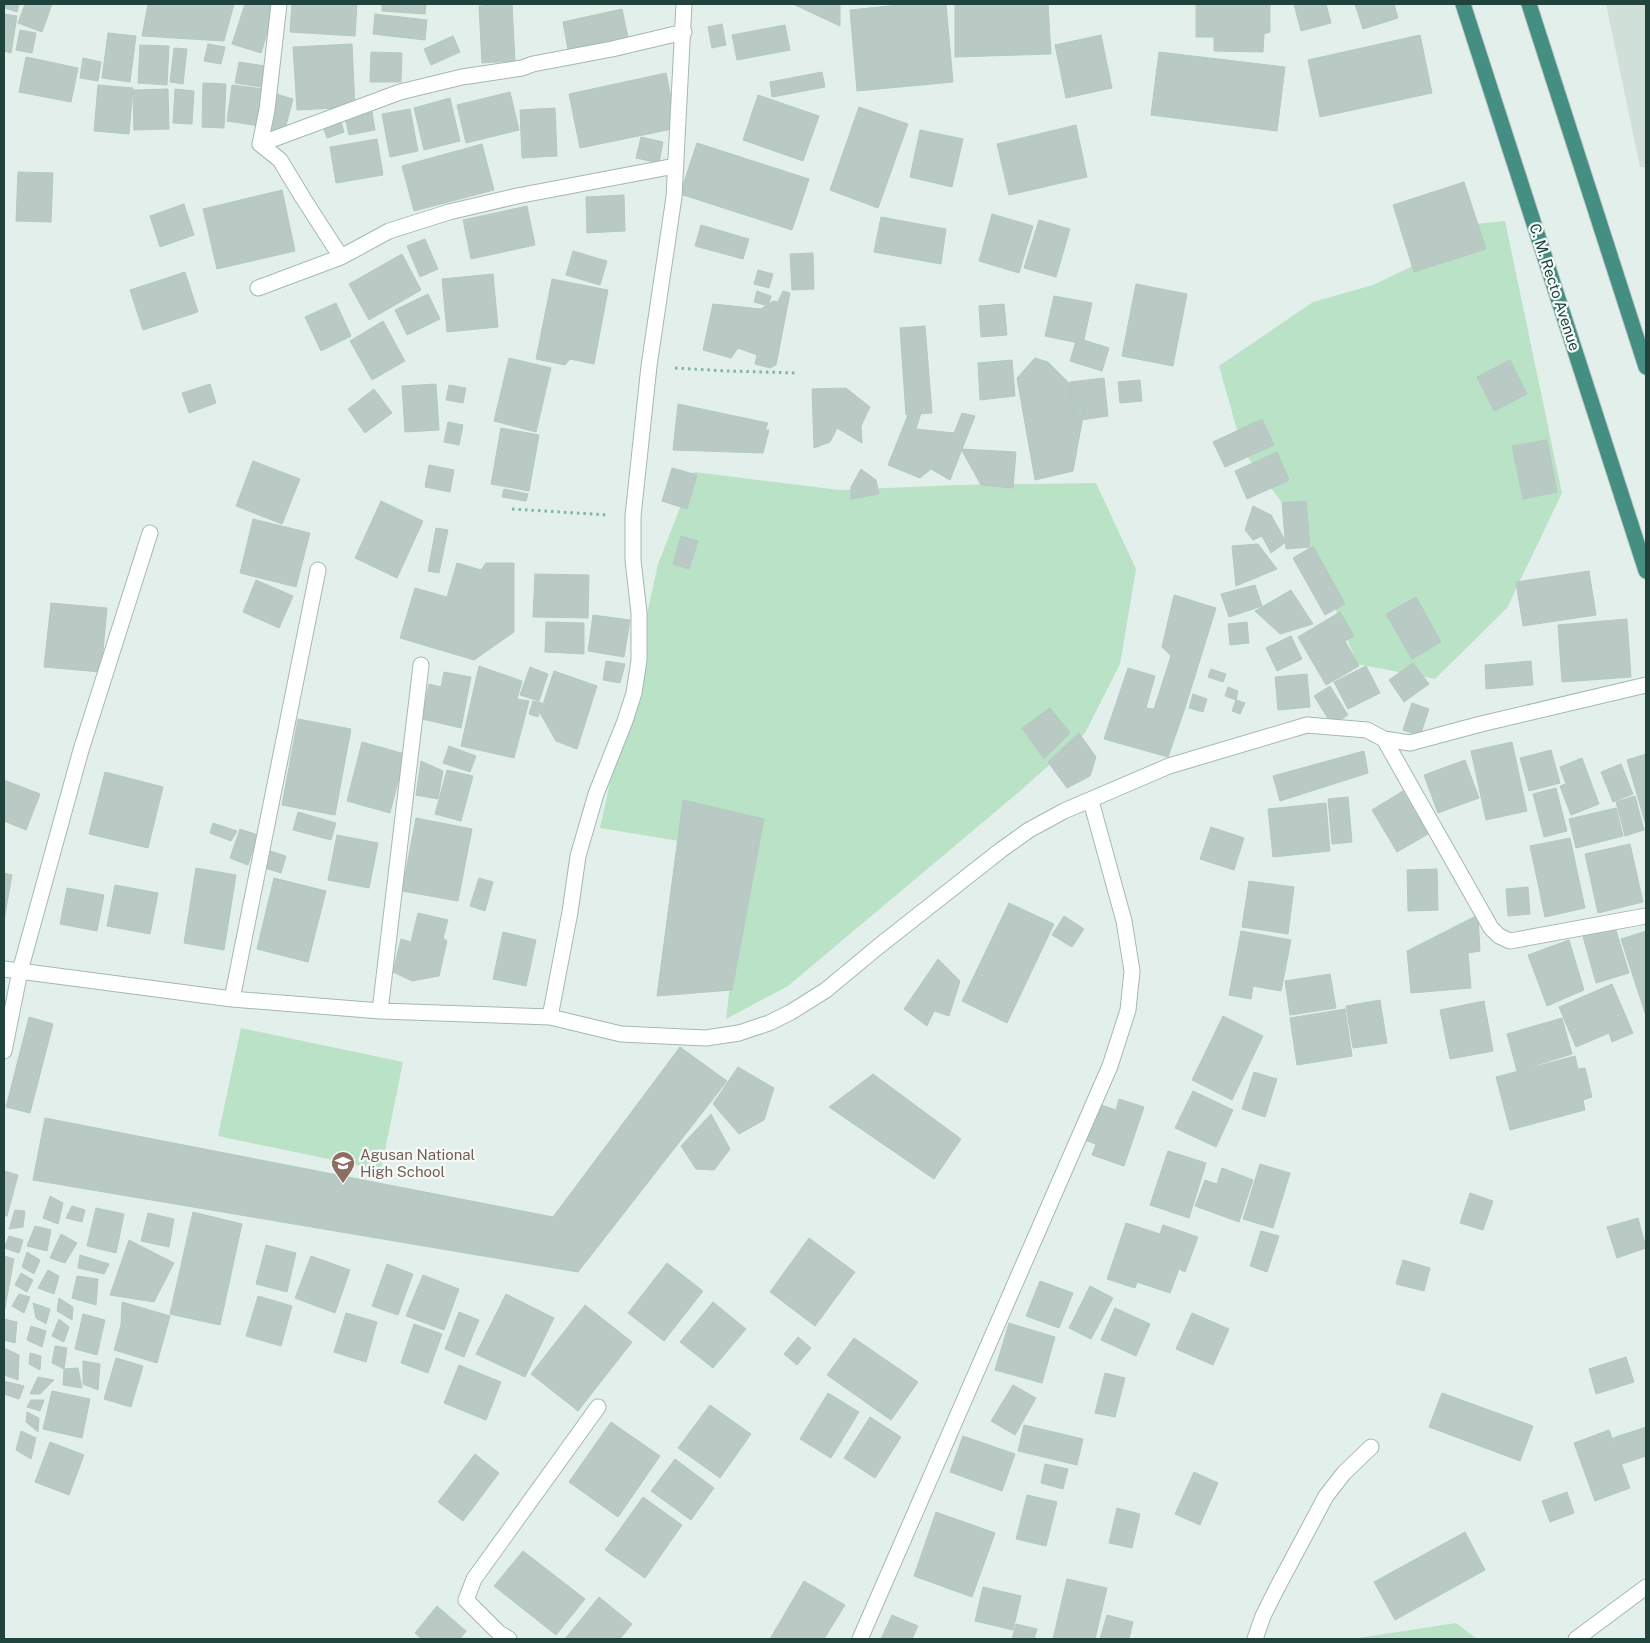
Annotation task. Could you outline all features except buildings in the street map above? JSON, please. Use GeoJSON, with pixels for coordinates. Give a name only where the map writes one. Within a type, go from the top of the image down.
{"type":"FeatureCollection","features":[{"type":"Feature","properties":{"kind":"highway","name":"C. M. Recto Avenue"},"geometry":{"type":"LineString","coordinates":[[1463,4],[1646,571]]}},
{"type":"Feature","properties":{"kind":"highway"},"geometry":{"type":"LineString","coordinates":[[1529,4],[1646,367]]}},
{"type":"Feature","properties":{"kind":"street"},"geometry":{"type":"LineString","coordinates":[[260,144],[267,110],[279,4]]}},
{"type":"Feature","properties":{"kind":"street"},"geometry":{"type":"LineString","coordinates":[[550,1017],[570,912],[578,856],[596,794],[634,693],[639,660],[639,612],[633,560],[633,516],[649,366],[674,197],[684,4]]}},
{"type":"Feature","properties":{"kind":"street"},"geometry":{"type":"LineString","coordinates":[[260,144],[400,92],[462,77],[522,68],[533,64],[612,49],[684,32]]}},
{"type":"Feature","properties":{"kind":"street"},"geometry":{"type":"LineString","coordinates":[[260,144],[280,160],[341,257]]}},
{"type":"Feature","properties":{"kind":"street"},"geometry":{"type":"LineString","coordinates":[[258,288],[341,257],[389,231],[449,212],[517,196],[675,166]]}},
{"type":"Feature","properties":{"kind":"street"},"geometry":{"type":"LineString","coordinates":[[4,1051],[20,971],[81,750],[150,532]]}},
{"type":"Feature","properties":{"kind":"street"},"geometry":{"type":"LineString","coordinates":[[232,999],[318,570]]}},
{"type":"Feature","properties":{"kind":"street"},"geometry":{"type":"LineString","coordinates":[[380,1010],[421,665]]}},
{"type":"Feature","properties":{"kind":"street"},"geometry":{"type":"LineString","coordinates":[[4,969],[232,999],[380,1010],[550,1017],[621,1034],[706,1038],[739,1033],[769,1023],[791,1012],[826,990],[955,886],[1029,830],[1064,811],[1169,766],[1307,725],[1367,730],[1384,739],[1410,744],[1481,724],[1646,684]]}},
{"type":"Feature","properties":{"kind":"street"},"geometry":{"type":"LineString","coordinates":[[1384,739],[1491,928],[1499,936],[1510,941],[1646,916]]}},
{"type":"Feature","properties":{"kind":"street"},"geometry":{"type":"LineString","coordinates":[[860,1639],[1106,1075],[1128,1010],[1132,971],[1124,921],[1091,801]]}},
{"type":"Feature","properties":{"kind":"street"},"geometry":{"type":"LineString","coordinates":[[509,1639],[499,1633],[466,1600],[474,1578],[598,1407]]}},
{"type":"Feature","properties":{"kind":"street"},"geometry":{"type":"LineString","coordinates":[[1255,1639],[1263,1616],[1326,1496],[1344,1473],[1371,1447]]}},
{"type":"Feature","properties":{"kind":"street"},"geometry":{"type":"LineString","coordinates":[[1576,1639],[1646,1587]]}},
{"type":"Feature","properties":{"kind":"path"},"geometry":{"type":"LineString","coordinates":[[649,366],[798,373]]}},
{"type":"Feature","properties":{"kind":"path"},"geometry":{"type":"LineString","coordinates":[[512,509],[633,516]]}},
{"type":"Feature","properties":{"kind":"shaded area"},"geometry":{"type":"Polygon","coordinates":[[[1606,4],[1646,4],[1646,167],[1640,167],[1606,4]]]}},
{"type":"Feature","properties":{"kind":"green space"},"geometry":{"type":"Polygon","coordinates":[[[1505,221],[1562,493],[1507,608],[1435,679],[1357,664],[1307,536],[1243,451],[1219,366],[1313,302],[1373,285],[1421,262],[1474,224],[1505,221]]]}},
{"type":"Feature","properties":{"kind":"green space"},"geometry":{"type":"Polygon","coordinates":[[[694,472],[840,490],[957,485],[1096,483],[1136,569],[1120,664],[1085,733],[1019,792],[788,986],[726,1019],[746,852],[600,828],[658,564],[694,472]]]}},
{"type":"Feature","properties":{"kind":"green space"},"geometry":{"type":"Polygon","coordinates":[[[241,1028],[403,1062],[381,1170],[218,1136],[241,1028]]]}},
{"type":"Feature","properties":{"kind":"green space"},"geometry":{"type":"Polygon","coordinates":[[[1456,1623],[1477,1639],[1352,1639],[1456,1623]]]}},
{"type":"Feature","properties":{"kind":"place","name":"Agusan National High School"},"geometry":{"type":"Point","coordinates":[343,1184]}}]}
